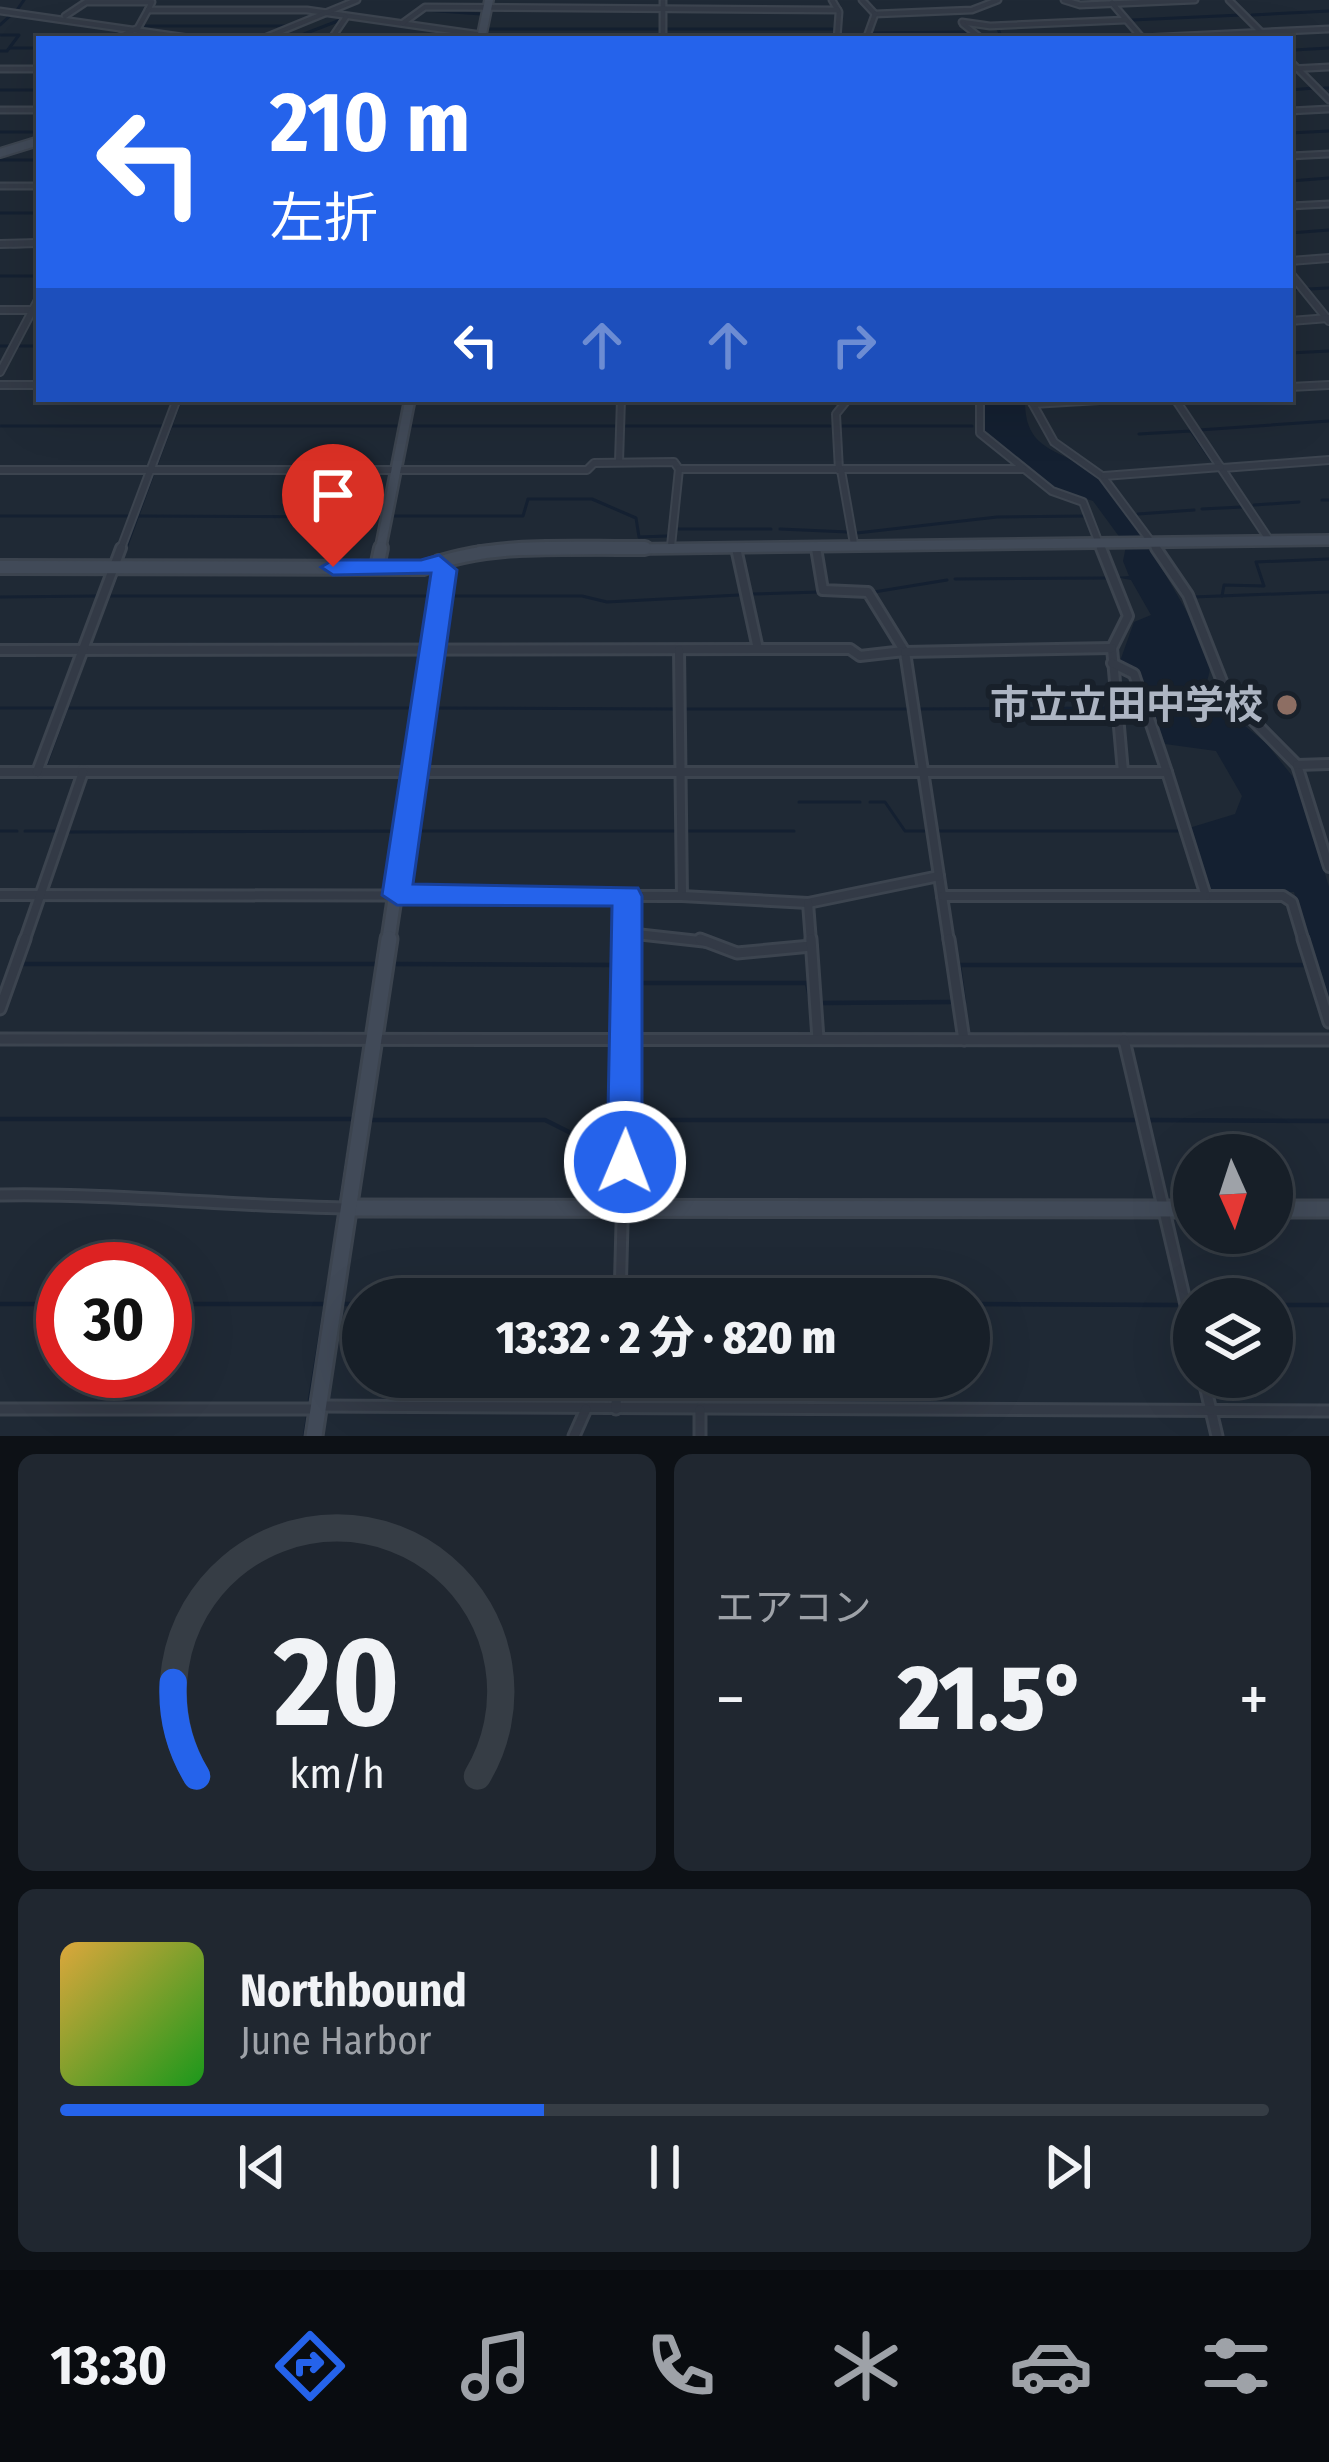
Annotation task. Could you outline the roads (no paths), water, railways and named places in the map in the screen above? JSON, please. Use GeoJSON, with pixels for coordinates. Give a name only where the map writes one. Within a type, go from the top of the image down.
{"type":"FeatureCollection","features":[{"type":"Feature","properties":{"kind":"street"},"geometry":{"type":"LineString","coordinates":[[246,10],[250,0]]}},
{"type":"Feature","properties":{"kind":"street"},"geometry":{"type":"LineString","coordinates":[[270,36],[357,0]]}},
{"type":"Feature","properties":{"kind":"street"},"geometry":{"type":"LineString","coordinates":[[663,0],[663,36]]}},
{"type":"Feature","properties":{"kind":"street"},"geometry":{"type":"LineString","coordinates":[[832,0],[838,10],[837,36]]}},
{"type":"Feature","properties":{"kind":"street"},"geometry":{"type":"LineString","coordinates":[[862,0],[874,14]]}},
{"type":"Feature","properties":{"kind":"street"},"geometry":{"type":"LineString","coordinates":[[928,0],[978,36]]}},
{"type":"Feature","properties":{"kind":"street"},"geometry":{"type":"LineString","coordinates":[[874,14],[972,10],[998,0]]}},
{"type":"Feature","properties":{"kind":"street"},"geometry":{"type":"LineString","coordinates":[[1064,0],[1196,0]]}},
{"type":"Feature","properties":{"kind":"street"},"geometry":{"type":"LineString","coordinates":[[1228,0],[1265,34]]}},
{"type":"Feature","properties":{"kind":"street"},"geometry":{"type":"LineString","coordinates":[[65,16],[86,2],[152,2],[136,28],[121,36]]}},
{"type":"Feature","properties":{"kind":"street"},"geometry":{"type":"LineString","coordinates":[[1111,2],[1140,36]]}},
{"type":"Feature","properties":{"kind":"street"},"geometry":{"type":"LineString","coordinates":[[0,11],[9,3]]}},
{"type":"Feature","properties":{"kind":"street"},"geometry":{"type":"LineString","coordinates":[[482,36],[488,5]]}},
{"type":"Feature","properties":{"kind":"street"},"geometry":{"type":"LineString","coordinates":[[403,23],[425,7],[488,5],[838,10]]}},
{"type":"Feature","properties":{"kind":"street"},"geometry":{"type":"LineString","coordinates":[[148,10],[328,14],[476,36]]}},
{"type":"Feature","properties":{"kind":"street"},"geometry":{"type":"LineString","coordinates":[[0,11],[65,16],[180,36]]}},
{"type":"Feature","properties":{"kind":"street"},"geometry":{"type":"LineString","coordinates":[[867,36],[874,14]]}},
{"type":"Feature","properties":{"kind":"street"},"geometry":{"type":"LineString","coordinates":[[333,36],[346,17]]}},
{"type":"Feature","properties":{"kind":"street"},"geometry":{"type":"LineString","coordinates":[[962,22],[990,26],[1126,20]]}},
{"type":"Feature","properties":{"kind":"street"},"geometry":{"type":"LineString","coordinates":[[1204,36],[1329,29]]}},
{"type":"Feature","properties":{"kind":"street"},"geometry":{"type":"LineString","coordinates":[[1293,66],[1329,68]]}},
{"type":"Feature","properties":{"kind":"street"},"geometry":{"type":"LineString","coordinates":[[1293,66],[1329,105]]}},
{"type":"Feature","properties":{"kind":"street"},"geometry":{"type":"LineString","coordinates":[[0,69],[36,69]]}},
{"type":"Feature","properties":{"kind":"street"},"geometry":{"type":"LineString","coordinates":[[1293,111],[1329,105]]}},
{"type":"Feature","properties":{"kind":"street"},"geometry":{"type":"LineString","coordinates":[[0,110],[36,110]]}},
{"type":"Feature","properties":{"kind":"street"},"geometry":{"type":"LineString","coordinates":[[0,153],[36,142]]}},
{"type":"Feature","properties":{"kind":"street"},"geometry":{"type":"LineString","coordinates":[[1293,157],[1329,154]]}},
{"type":"Feature","properties":{"kind":"street"},"geometry":{"type":"LineString","coordinates":[[0,186],[36,186]]}},
{"type":"Feature","properties":{"kind":"street"},"geometry":{"type":"LineString","coordinates":[[1293,206],[1329,204]]}},
{"type":"Feature","properties":{"kind":"street"},"geometry":{"type":"LineString","coordinates":[[0,244],[36,244]]}},
{"type":"Feature","properties":{"kind":"street"},"geometry":{"type":"LineString","coordinates":[[1293,261],[1329,258]]}},
{"type":"Feature","properties":{"kind":"street"},"geometry":{"type":"LineString","coordinates":[[1293,278],[1328,319]]}},
{"type":"Feature","properties":{"kind":"street"},"geometry":{"type":"LineString","coordinates":[[0,310],[36,310]]}},
{"type":"Feature","properties":{"kind":"street"},"geometry":{"type":"LineString","coordinates":[[0,372],[36,310]]}},
{"type":"Feature","properties":{"kind":"street"},"geometry":{"type":"LineString","coordinates":[[1293,321],[1328,319]]}},
{"type":"Feature","properties":{"kind":"street"},"geometry":{"type":"LineString","coordinates":[[0,385],[36,385]]}},
{"type":"Feature","properties":{"kind":"street"},"geometry":{"type":"LineString","coordinates":[[1293,387],[1329,385]]}},
{"type":"Feature","properties":{"kind":"street"},"geometry":{"type":"LineString","coordinates":[[37,772],[176,402]]}},
{"type":"Feature","properties":{"kind":"street"},"geometry":{"type":"LineString","coordinates":[[377,567],[409,402]]}},
{"type":"Feature","properties":{"kind":"street"},"geometry":{"type":"LineString","coordinates":[[619,462],[621,402]]}},
{"type":"Feature","properties":{"kind":"street"},"geometry":{"type":"LineString","coordinates":[[846,402],[836,415],[840,470],[854,544]]}},
{"type":"Feature","properties":{"kind":"street"},"geometry":{"type":"LineString","coordinates":[[980,402],[980,433],[1056,493],[1083,502],[1102,542],[1128,616],[1112,648],[1123,772]]}},
{"type":"Feature","properties":{"kind":"street"},"geometry":{"type":"LineString","coordinates":[[1032,402],[1054,442],[1102,476],[1188,595],[1227,694],[1298,765],[1329,867]]}},
{"type":"Feature","properties":{"kind":"street"},"geometry":{"type":"LineString","coordinates":[[1176,402],[1270,541]]}},
{"type":"Feature","properties":{"kind":"street"},"geometry":{"type":"LineString","coordinates":[[1102,476],[1329,460]]}},
{"type":"Feature","properties":{"kind":"street"},"geometry":{"type":"LineString","coordinates":[[0,470],[587,470],[593,463],[674,462],[679,470],[670,546]]}},
{"type":"Feature","properties":{"kind":"street"},"geometry":{"type":"LineString","coordinates":[[679,470],[1023,470]]}},
{"type":"Feature","properties":{"kind":"street"},"geometry":{"type":"LineString","coordinates":[[0,567],[423,568],[480,550],[1329,540]]}},
{"type":"Feature","properties":{"kind":"street"},"geometry":{"type":"LineString","coordinates":[[816,544],[823,590],[866,590],[905,651],[964,1040]]}},
{"type":"Feature","properties":{"kind":"street"},"geometry":{"type":"LineString","coordinates":[[735,545],[758,650]]}},
{"type":"Feature","properties":{"kind":"street"},"geometry":{"type":"LineString","coordinates":[[314,1436],[433,650],[444,570],[439,562]]}},
{"type":"Feature","properties":{"kind":"street"},"geometry":{"type":"LineString","coordinates":[[0,650],[850,650],[860,656],[1112,648]]}},
{"type":"Feature","properties":{"kind":"street"},"geometry":{"type":"LineString","coordinates":[[679,650],[682,896]]}},
{"type":"Feature","properties":{"kind":"street"},"geometry":{"type":"LineString","coordinates":[[1112,663],[1134,674],[1206,896]]}},
{"type":"Feature","properties":{"kind":"street"},"geometry":{"type":"LineString","coordinates":[[1118,713],[1149,712]]}},
{"type":"Feature","properties":{"kind":"street"},"geometry":{"type":"LineString","coordinates":[[1298,765],[1329,764]]}},
{"type":"Feature","properties":{"kind":"street"},"geometry":{"type":"LineString","coordinates":[[0,772],[1168,772]]}},
{"type":"Feature","properties":{"kind":"street"},"geometry":{"type":"LineString","coordinates":[[0,1009],[83,772]]}},
{"type":"Feature","properties":{"kind":"street"},"geometry":{"type":"LineString","coordinates":[[0,895],[682,896],[808,903],[851,890],[938,877]]}},
{"type":"Feature","properties":{"kind":"street"},"geometry":{"type":"LineString","coordinates":[[621,1278],[627,896]]}},
{"type":"Feature","properties":{"kind":"street"},"geometry":{"type":"LineString","coordinates":[[942,896],[1283,896],[1292,902],[1329,1022]]}},
{"type":"Feature","properties":{"kind":"street"},"geometry":{"type":"LineString","coordinates":[[808,903],[818,1039]]}},
{"type":"Feature","properties":{"kind":"street"},"geometry":{"type":"LineString","coordinates":[[627,933],[698,938],[736,953],[811,946]]}},
{"type":"Feature","properties":{"kind":"street"},"geometry":{"type":"LineString","coordinates":[[0,1039],[1329,1040]]}},
{"type":"Feature","properties":{"kind":"street"},"geometry":{"type":"LineString","coordinates":[[1124,1040],[1180,1278]]}},
{"type":"Feature","properties":{"kind":"street"},"geometry":{"type":"LineString","coordinates":[[0,1196],[120,1193],[226,1206],[350,1208],[1173,1209]]}},
{"type":"Feature","properties":{"kind":"street"},"geometry":{"type":"LineString","coordinates":[[1293,1209],[1329,1209]]}},
{"type":"Feature","properties":{"kind":"street"},"geometry":{"type":"LineString","coordinates":[[616,1398],[616,1409]]}},
{"type":"Feature","properties":{"kind":"street"},"geometry":{"type":"LineString","coordinates":[[1207,1398],[1216,1436]]}},
{"type":"Feature","properties":{"kind":"street"},"geometry":{"type":"LineString","coordinates":[[0,1408],[1329,1411]]}},
{"type":"Feature","properties":{"kind":"street"},"geometry":{"type":"LineString","coordinates":[[574,1436],[586,1408]]}},
{"type":"Feature","properties":{"kind":"street"},"geometry":{"type":"LineString","coordinates":[[700,1410],[700,1436]]}},
{"type":"Feature","properties":{"kind":"water"},"geometry":{"type":"Polygon","coordinates":[[[984,402],[1025,402],[1026,417],[1039,441],[1086,468],[1110,490],[1162,569],[1206,651],[1210,666],[1204,693],[1266,743],[1297,782],[1329,887],[1329,1010],[1294,892],[1212,892],[1189,828],[1235,814],[1242,796],[1216,751],[1165,744],[1138,673],[1119,664],[1134,622],[1151,615],[1131,580],[1115,577],[1129,576],[1123,561],[1126,546],[1093,501],[1051,487],[985,435],[984,402]]]}},
{"type":"Feature","properties":{"kind":"waterway"},"geometry":{"type":"LineString","coordinates":[[17,10],[24,0]]}},
{"type":"Feature","properties":{"kind":"waterway"},"geometry":{"type":"LineString","coordinates":[[136,27],[149,3]]}},
{"type":"Feature","properties":{"kind":"waterway"},"geometry":{"type":"LineString","coordinates":[[425,10],[481,14]]}},
{"type":"Feature","properties":{"kind":"waterway"},"geometry":{"type":"LineString","coordinates":[[486,36],[490,11]]}},
{"type":"Feature","properties":{"kind":"waterway"},"geometry":{"type":"LineString","coordinates":[[1252,15],[1329,11]]}},
{"type":"Feature","properties":{"kind":"waterway"},"geometry":{"type":"LineString","coordinates":[[0,25],[12,14]]}},
{"type":"Feature","properties":{"kind":"waterway"},"geometry":{"type":"LineString","coordinates":[[1132,20],[1241,15]]}},
{"type":"Feature","properties":{"kind":"waterway"},"geometry":{"type":"LineString","coordinates":[[299,36],[343,19]]}},
{"type":"Feature","properties":{"kind":"waterway"},"geometry":{"type":"LineString","coordinates":[[142,26],[290,26]]}},
{"type":"Feature","properties":{"kind":"waterway"},"geometry":{"type":"LineString","coordinates":[[997,27],[1001,36]]}},
{"type":"Feature","properties":{"kind":"waterway"},"geometry":{"type":"LineString","coordinates":[[489,29],[661,29]]}},
{"type":"Feature","properties":{"kind":"waterway"},"geometry":{"type":"LineString","coordinates":[[666,29],[832,29]]}},
{"type":"Feature","properties":{"kind":"waterway"},"geometry":{"type":"LineString","coordinates":[[869,33],[965,32]]}},
{"type":"Feature","properties":{"kind":"waterway"},"geometry":{"type":"LineString","coordinates":[[0,35],[19,35],[7,51],[0,51]]}},
{"type":"Feature","properties":{"kind":"waterway"},"geometry":{"type":"LineString","coordinates":[[11,48],[36,48]]}},
{"type":"Feature","properties":{"kind":"waterway"},"geometry":{"type":"LineString","coordinates":[[1294,50],[1329,48]]}},
{"type":"Feature","properties":{"kind":"waterway"},"geometry":{"type":"LineString","coordinates":[[1293,90],[1314,88]]}},
{"type":"Feature","properties":{"kind":"waterway"},"geometry":{"type":"LineString","coordinates":[[1324,88],[1329,88]]}},
{"type":"Feature","properties":{"kind":"waterway"},"geometry":{"type":"LineString","coordinates":[[0,90],[36,90]]}},
{"type":"Feature","properties":{"kind":"waterway"},"geometry":{"type":"LineString","coordinates":[[1293,133],[1329,131]]}},
{"type":"Feature","properties":{"kind":"waterway"},"geometry":{"type":"LineString","coordinates":[[0,132],[36,132]]}},
{"type":"Feature","properties":{"kind":"waterway"},"geometry":{"type":"LineString","coordinates":[[0,160],[36,160]]}},
{"type":"Feature","properties":{"kind":"waterway"},"geometry":{"type":"LineString","coordinates":[[1293,181],[1329,178]]}},
{"type":"Feature","properties":{"kind":"waterway"},"geometry":{"type":"LineString","coordinates":[[0,213],[36,213]]}},
{"type":"Feature","properties":{"kind":"waterway"},"geometry":{"type":"LineString","coordinates":[[1293,233],[1329,230]]}},
{"type":"Feature","properties":{"kind":"waterway"},"geometry":{"type":"LineString","coordinates":[[0,276],[36,276]]}},
{"type":"Feature","properties":{"kind":"waterway"},"geometry":{"type":"LineString","coordinates":[[1308,289],[1329,288]]}},
{"type":"Feature","properties":{"kind":"waterway"},"geometry":{"type":"LineString","coordinates":[[1293,290],[1297,289]]}},
{"type":"Feature","properties":{"kind":"waterway"},"geometry":{"type":"LineString","coordinates":[[0,346],[9,346]]}},
{"type":"Feature","properties":{"kind":"waterway"},"geometry":{"type":"LineString","coordinates":[[18,346],[36,346]]}},
{"type":"Feature","properties":{"kind":"waterway"},"geometry":{"type":"LineString","coordinates":[[1293,353],[1329,351]]}},
{"type":"Feature","properties":{"kind":"waterway"},"geometry":{"type":"LineString","coordinates":[[156,466],[180,402]]}},
{"type":"Feature","properties":{"kind":"waterway"},"geometry":{"type":"LineString","coordinates":[[1199,430],[1329,421]]}},
{"type":"Feature","properties":{"kind":"waterway"},"geometry":{"type":"LineString","coordinates":[[0,426],[162,426]]}},
{"type":"Feature","properties":{"kind":"waterway"},"geometry":{"type":"LineString","coordinates":[[171,426],[397,426]]}},
{"type":"Feature","properties":{"kind":"waterway"},"geometry":{"type":"LineString","coordinates":[[411,426],[617,426]]}},
{"type":"Feature","properties":{"kind":"waterway"},"geometry":{"type":"LineString","coordinates":[[626,426],[830,426]]}},
{"type":"Feature","properties":{"kind":"waterway"},"geometry":{"type":"LineString","coordinates":[[840,426],[972,426]]}},
{"type":"Feature","properties":{"kind":"waterway"},"geometry":{"type":"LineString","coordinates":[[1139,434],[1191,431],[1214,464]]}},
{"type":"Feature","properties":{"kind":"waterway"},"geometry":{"type":"LineString","coordinates":[[138,516],[153,474]]}},
{"type":"Feature","properties":{"kind":"waterway"},"geometry":{"type":"LineString","coordinates":[[392,516],[523,516],[528,499],[592,499],[636,518],[639,537],[667,536]]}},
{"type":"Feature","properties":{"kind":"waterway"},"geometry":{"type":"LineString","coordinates":[[1322,500],[1329,500]]}},
{"type":"Feature","properties":{"kind":"waterway"},"geometry":{"type":"LineString","coordinates":[[1254,505],[1299,502]]}},
{"type":"Feature","properties":{"kind":"waterway"},"geometry":{"type":"LineString","coordinates":[[1202,509],[1242,507]]}},
{"type":"Feature","properties":{"kind":"waterway"},"geometry":{"type":"LineString","coordinates":[[1138,514],[1194,510]]}},
{"type":"Feature","properties":{"kind":"waterway"},"geometry":{"type":"LineString","coordinates":[[0,516],[129,516]]}},
{"type":"Feature","properties":{"kind":"waterway"},"geometry":{"type":"LineString","coordinates":[[121,562],[138,516]]}},
{"type":"Feature","properties":{"kind":"waterway"},"geometry":{"type":"LineString","coordinates":[[138,516],[381,517]]}},
{"type":"Feature","properties":{"kind":"waterway"},"geometry":{"type":"LineString","coordinates":[[857,533],[997,517],[1087,516]]}},
{"type":"Feature","properties":{"kind":"waterway"},"geometry":{"type":"LineString","coordinates":[[675,536],[675,529],[771,529]]}},
{"type":"Feature","properties":{"kind":"waterway"},"geometry":{"type":"LineString","coordinates":[[780,529],[848,532]]}},
{"type":"Feature","properties":{"kind":"waterway"},"geometry":{"type":"LineString","coordinates":[[1222,596],[1224,585],[1264,586],[1256,562],[1329,559]]}},
{"type":"Feature","properties":{"kind":"waterway"},"geometry":{"type":"LineString","coordinates":[[109,596],[118,572]]}},
{"type":"Feature","properties":{"kind":"waterway"},"geometry":{"type":"LineString","coordinates":[[955,579],[1109,578]]}},
{"type":"Feature","properties":{"kind":"waterway"},"geometry":{"type":"LineString","coordinates":[[874,592],[947,580]]}},
{"type":"Feature","properties":{"kind":"waterway"},"geometry":{"type":"LineString","coordinates":[[752,594],[820,592]]}},
{"type":"Feature","properties":{"kind":"waterway"},"geometry":{"type":"LineString","coordinates":[[1222,596],[1329,592]]}},
{"type":"Feature","properties":{"kind":"waterway"},"geometry":{"type":"LineString","coordinates":[[448,596],[582,596],[607,602],[739,595]]}},
{"type":"Feature","properties":{"kind":"waterway"},"geometry":{"type":"LineString","coordinates":[[0,597],[97,596]]}},
{"type":"Feature","properties":{"kind":"waterway"},"geometry":{"type":"LineString","coordinates":[[90,645],[109,596]]}},
{"type":"Feature","properties":{"kind":"waterway"},"geometry":{"type":"LineString","coordinates":[[109,596],[435,596]]}},
{"type":"Feature","properties":{"kind":"waterway"},"geometry":{"type":"LineString","coordinates":[[1193,597],[1222,596]]}},
{"type":"Feature","properties":{"kind":"waterway"},"geometry":{"type":"LineString","coordinates":[[67,708],[87,653]]}},
{"type":"Feature","properties":{"kind":"waterway"},"geometry":{"type":"LineString","coordinates":[[0,708],[54,708]]}},
{"type":"Feature","properties":{"kind":"waterway"},"geometry":{"type":"LineString","coordinates":[[67,708],[416,708]]}},
{"type":"Feature","properties":{"kind":"waterway"},"geometry":{"type":"LineString","coordinates":[[67,708],[45,768],[80,768]]}},
{"type":"Feature","properties":{"kind":"waterway"},"geometry":{"type":"LineString","coordinates":[[431,708],[675,709]]}},
{"type":"Feature","properties":{"kind":"waterway"},"geometry":{"type":"LineString","coordinates":[[917,709],[1111,708]]}},
{"type":"Feature","properties":{"kind":"waterway"},"geometry":{"type":"LineString","coordinates":[[1121,708],[1139,709]]}},
{"type":"Feature","properties":{"kind":"waterway"},"geometry":{"type":"LineString","coordinates":[[686,709],[908,709]]}},
{"type":"Feature","properties":{"kind":"waterway"},"geometry":{"type":"LineString","coordinates":[[799,802],[860,802]]}},
{"type":"Feature","properties":{"kind":"waterway"},"geometry":{"type":"LineString","coordinates":[[870,802],[885,802],[905,831],[924,831]]}},
{"type":"Feature","properties":{"kind":"waterway"},"geometry":{"type":"LineString","coordinates":[[0,831],[17,831]]}},
{"type":"Feature","properties":{"kind":"waterway"},"geometry":{"type":"LineString","coordinates":[[25,831],[59,831]]}},
{"type":"Feature","properties":{"kind":"waterway"},"geometry":{"type":"LineString","coordinates":[[68,832],[398,831],[389,890]]}},
{"type":"Feature","properties":{"kind":"waterway"},"geometry":{"type":"LineString","coordinates":[[413,831],[677,831]]}},
{"type":"Feature","properties":{"kind":"waterway"},"geometry":{"type":"LineString","coordinates":[[685,831],[794,831]]}},
{"type":"Feature","properties":{"kind":"waterway"},"geometry":{"type":"LineString","coordinates":[[939,831],[1181,831]]}},
{"type":"Feature","properties":{"kind":"waterway"},"geometry":{"type":"LineString","coordinates":[[382,937],[387,900]]}},
{"type":"Feature","properties":{"kind":"waterway"},"geometry":{"type":"LineString","coordinates":[[23,964],[376,964]]}},
{"type":"Feature","properties":{"kind":"waterway"},"geometry":{"type":"LineString","coordinates":[[367,1033],[378,964]]}},
{"type":"Feature","properties":{"kind":"waterway"},"geometry":{"type":"LineString","coordinates":[[394,964],[621,965],[621,983]]}},
{"type":"Feature","properties":{"kind":"waterway"},"geometry":{"type":"LineString","coordinates":[[964,1002],[959,965],[1303,965]]}},
{"type":"Feature","properties":{"kind":"waterway"},"geometry":{"type":"LineString","coordinates":[[631,983],[807,983],[811,1003]]}},
{"type":"Feature","properties":{"kind":"waterway"},"geometry":{"type":"LineString","coordinates":[[823,1003],[950,1002]]}},
{"type":"Feature","properties":{"kind":"waterway"},"geometry":{"type":"LineString","coordinates":[[354,1119],[362,1067]]}},
{"type":"Feature","properties":{"kind":"waterway"},"geometry":{"type":"LineString","coordinates":[[0,1119],[354,1119]]}},
{"type":"Feature","properties":{"kind":"waterway"},"geometry":{"type":"LineString","coordinates":[[341,1201],[354,1119]]}},
{"type":"Feature","properties":{"kind":"waterway"},"geometry":{"type":"LineString","coordinates":[[372,1120],[545,1120],[575,1135],[586,1120],[618,1120]]}},
{"type":"Feature","properties":{"kind":"waterway"},"geometry":{"type":"LineString","coordinates":[[634,1120],[1137,1120]]}},
{"type":"Feature","properties":{"kind":"waterway"},"geometry":{"type":"LineString","coordinates":[[1149,1120],[1329,1121]]}},
{"type":"Feature","properties":{"kind":"waterway"},"geometry":{"type":"LineString","coordinates":[[310,1400],[338,1230]]}},
{"type":"Feature","properties":{"kind":"waterway"},"geometry":{"type":"LineString","coordinates":[[0,1304],[36,1304]]}},
{"type":"Feature","properties":{"kind":"waterway"},"geometry":{"type":"LineString","coordinates":[[192,1304],[325,1304]]}},
{"type":"Feature","properties":{"kind":"waterway"},"geometry":{"type":"LineString","coordinates":[[990,1304],[1173,1305]]}},
{"type":"Feature","properties":{"kind":"waterway"},"geometry":{"type":"LineString","coordinates":[[1293,1305],[1329,1305]]}},
{"type":"Feature","properties":{"kind":"waterway"},"geometry":{"type":"LineString","coordinates":[[305,1436],[308,1417]]}},
{"type":"Feature","properties":{"kind":"place","name":"市立立田中学校"},"geometry":{"type":"Point","coordinates":[1287,705]}}]}
